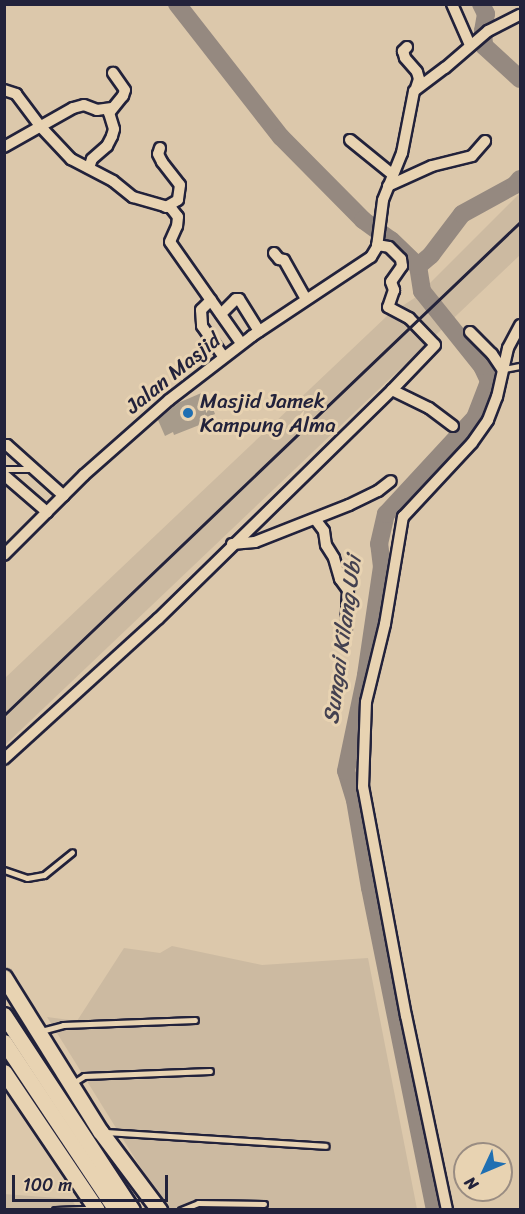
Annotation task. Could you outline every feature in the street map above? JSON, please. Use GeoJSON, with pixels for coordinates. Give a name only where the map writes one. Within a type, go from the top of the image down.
{"type":"FeatureCollection","features":[{"type":"Feature","properties":{"kind":"main road"},"geometry":{"type":"LineString","coordinates":[[4,977],[69,1085],[149,1200],[159,1209]]}},
{"type":"Feature","properties":{"kind":"main road"},"geometry":{"type":"LineString","coordinates":[[4,1015],[132,1209]]}},
{"type":"Feature","properties":{"kind":"main road"},"geometry":{"type":"LineString","coordinates":[[4,1042],[116,1209]]}},
{"type":"Feature","properties":{"kind":"main road"},"geometry":{"type":"LineString","coordinates":[[4,1072],[97,1209]]}},
{"type":"Feature","properties":{"kind":"street"},"geometry":{"type":"LineString","coordinates":[[452,4],[471,44]]}},
{"type":"Feature","properties":{"kind":"street"},"geometry":{"type":"LineString","coordinates":[[414,91],[488,31],[520,15]]}},
{"type":"Feature","properties":{"kind":"street"},"geometry":{"type":"LineString","coordinates":[[4,759],[158,619],[435,345],[409,318],[388,307],[394,290],[391,282],[402,266],[401,259],[389,247],[378,243],[379,220],[388,186],[402,153],[414,91],[419,79],[417,72],[405,58],[404,51],[407,46]]}},
{"type":"Feature","properties":{"kind":"street"},"geometry":{"type":"LineString","coordinates":[[89,168],[92,159],[107,146],[112,136],[114,129],[109,114],[125,90],[112,73]]}},
{"type":"Feature","properties":{"kind":"street"},"geometry":{"type":"LineString","coordinates":[[4,90],[16,94],[39,125],[71,159],[113,181],[133,197],[171,208],[177,217],[177,226],[170,242],[241,343]]}},
{"type":"Feature","properties":{"kind":"street"},"geometry":{"type":"LineString","coordinates":[[4,147],[39,125],[78,106],[84,105],[97,110],[112,108]]}},
{"type":"Feature","properties":{"kind":"street"},"geometry":{"type":"LineString","coordinates":[[350,140],[393,175]]}},
{"type":"Feature","properties":{"kind":"street"},"geometry":{"type":"LineString","coordinates":[[388,186],[432,166],[472,156],[485,141]]}},
{"type":"Feature","properties":{"kind":"street"},"geometry":{"type":"LineString","coordinates":[[160,148],[158,154],[162,162],[180,185],[178,200],[166,207]]}},
{"type":"Feature","properties":{"kind":"street","name":"Jalan Masjid"},"geometry":{"type":"LineString","coordinates":[[6,552],[141,423],[241,343],[371,257],[378,243]]}},
{"type":"Feature","properties":{"kind":"street"},"geometry":{"type":"LineString","coordinates":[[274,253],[288,265],[306,299]]}},
{"type":"Feature","properties":{"kind":"street"},"geometry":{"type":"LineString","coordinates":[[221,314],[236,299],[239,299],[259,331]]}},
{"type":"Feature","properties":{"kind":"street"},"geometry":{"type":"LineString","coordinates":[[211,300],[201,310],[202,326],[223,357]]}},
{"type":"Feature","properties":{"kind":"street"},"geometry":{"type":"LineString","coordinates":[[447,1209],[406,1016],[363,787],[366,702],[385,624],[403,516],[472,443],[488,420],[497,398],[508,348],[520,325]]}},
{"type":"Feature","properties":{"kind":"street"},"geometry":{"type":"LineString","coordinates":[[470,332],[492,354],[502,369]]}},
{"type":"Feature","properties":{"kind":"street"},"geometry":{"type":"LineString","coordinates":[[392,390],[429,408],[453,426]]}},
{"type":"Feature","properties":{"kind":"street"},"geometry":{"type":"LineString","coordinates":[[4,446],[7,445],[64,496]]}},
{"type":"Feature","properties":{"kind":"street"},"geometry":{"type":"LineString","coordinates":[[4,475],[47,512]]}},
{"type":"Feature","properties":{"kind":"street"},"geometry":{"type":"LineString","coordinates":[[232,544],[255,542],[315,519],[378,491],[391,481]]}},
{"type":"Feature","properties":{"kind":"street"},"geometry":{"type":"LineString","coordinates":[[315,519],[324,531],[326,545],[334,558],[340,579],[348,590],[346,630]]}},
{"type":"Feature","properties":{"kind":"lane"},"geometry":{"type":"LineString","coordinates":[[502,369],[520,366]]}},
{"type":"Feature","properties":{"kind":"lane"},"geometry":{"type":"LineString","coordinates":[[4,469],[35,469]]}},
{"type":"Feature","properties":{"kind":"lane"},"geometry":{"type":"LineString","coordinates":[[4,870],[27,878],[44,875],[72,852]]}},
{"type":"Feature","properties":{"kind":"lane"},"geometry":{"type":"LineString","coordinates":[[37,1033],[63,1025],[195,1020]]}},
{"type":"Feature","properties":{"kind":"lane"},"geometry":{"type":"LineString","coordinates":[[69,1085],[84,1076],[210,1071]]}},
{"type":"Feature","properties":{"kind":"lane"},"geometry":{"type":"LineString","coordinates":[[100,1131],[326,1146]]}},
{"type":"Feature","properties":{"kind":"lane"},"geometry":{"type":"LineString","coordinates":[[181,1209],[198,1203],[264,1204]]}},
{"type":"Feature","properties":{"kind":"lane"},"geometry":{"type":"LineString","coordinates":[[56,1209],[97,1209]]}},
{"type":"Feature","properties":{"kind":"shaded area"},"geometry":{"type":"Polygon","coordinates":[[[520,193],[520,255],[5,745],[5,678],[387,316],[416,297],[520,193]]]}},
{"type":"Feature","properties":{"kind":"shaded area"},"geometry":{"type":"Polygon","coordinates":[[[172,946],[262,965],[368,958],[417,1209],[171,1209],[159,1197],[47,1017],[77,1021],[124,948],[160,953],[172,946]]]}},
{"type":"Feature","properties":{"kind":"shaded area"},"geometry":{"type":"Polygon","coordinates":[[[4,1194],[71,1199],[78,1209],[5,1209],[4,1194]]]}},
{"type":"Feature","properties":{"kind":"building","name":"Masjid Jamek Kampung Alma"},"geometry":{"type":"Polygon","coordinates":[[[206,391],[215,414],[205,418],[207,422],[174,435],[173,432],[165,436],[158,420],[178,403],[206,391]]]}},
{"type":"Feature","properties":{"kind":"waterway"},"geometry":{"type":"LineString","coordinates":[[177,4],[281,137],[363,220],[391,240],[418,266]]}},
{"type":"Feature","properties":{"kind":"waterway","name":"Sungai Kilang Ubi"},"geometry":{"type":"LineString","coordinates":[[481,4],[486,14],[483,31],[484,46],[520,79]]}},
{"type":"Feature","properties":{"kind":"waterway","name":"Sungai Kilang Ubi"},"geometry":{"type":"LineString","coordinates":[[435,1210],[370,888],[355,800],[346,771],[366,675],[382,567],[379,544],[386,514],[475,418],[489,381],[482,366],[422,291],[418,266],[431,255],[462,214],[515,185],[520,179]]}},
{"type":"Feature","properties":{"kind":"railway"},"geometry":{"type":"LineString","coordinates":[[4,715],[520,222]]}},
{"type":"Feature","properties":{"kind":"place","name":"Masjid Jamek Kampung Alma"},"geometry":{"type":"Point","coordinates":[188,413]}}]}
